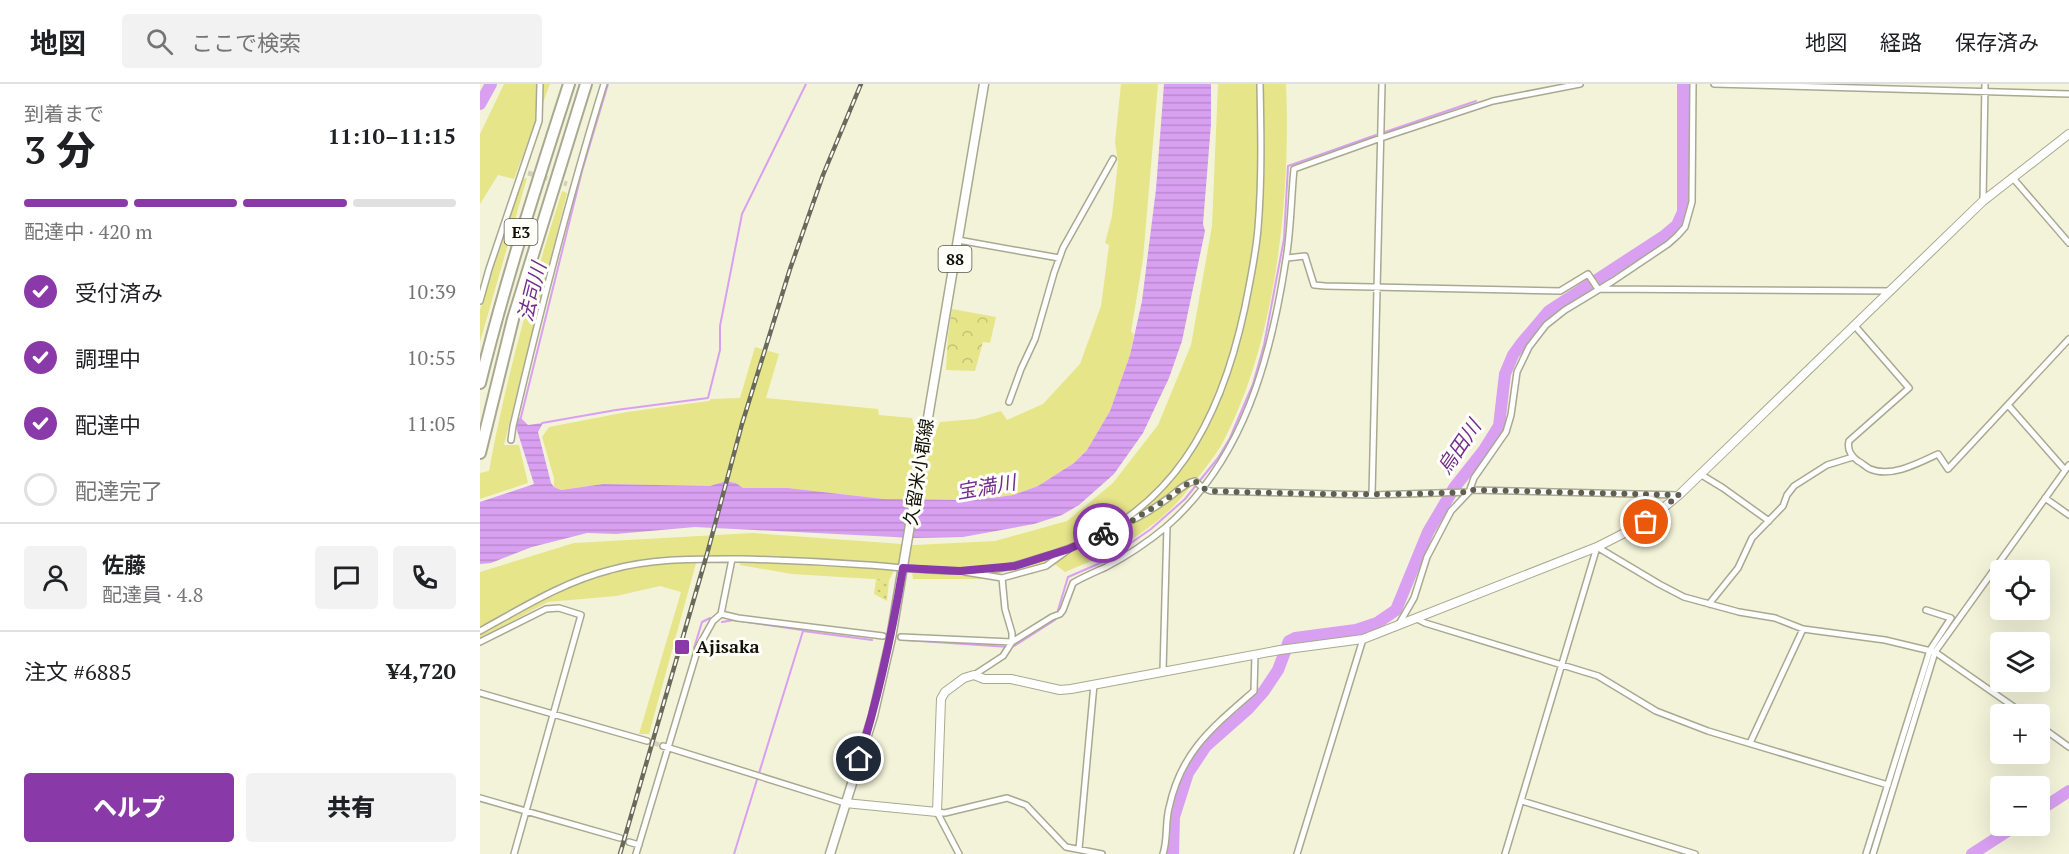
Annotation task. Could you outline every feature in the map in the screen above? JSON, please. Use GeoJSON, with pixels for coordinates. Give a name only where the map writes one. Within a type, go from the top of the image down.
{"type":"FeatureCollection","features":[{"type":"Feature","properties":{"kind":"highway","name":"E3"},"geometry":{"type":"LineString","coordinates":[[480,383],[496,316],[569,84]]}},
{"type":"Feature","properties":{"kind":"highway","name":"E3"},"geometry":{"type":"LineString","coordinates":[[480,453],[513,319],[586,84]]}},
{"type":"Feature","properties":{"kind":"main road","name":"久留米小郡線"},"geometry":{"type":"LineString","coordinates":[[830,854],[873,716],[891,638],[984,84]]}},
{"type":"Feature","properties":{"kind":"street"},"geometry":{"type":"LineString","coordinates":[[480,301],[525,172],[539,121],[540,84]]}},
{"type":"Feature","properties":{"kind":"street"},"geometry":{"type":"LineString","coordinates":[[511,440],[570,185],[604,84]]}},
{"type":"Feature","properties":{"kind":"street"},"geometry":{"type":"LineString","coordinates":[[1113,528],[1152,497],[1186,458],[1209,420],[1226,378],[1245,304],[1258,231],[1261,152],[1260,84]]}},
{"type":"Feature","properties":{"kind":"street"},"geometry":{"type":"LineString","coordinates":[[1372,495],[1382,84]]}},
{"type":"Feature","properties":{"kind":"street"},"geometry":{"type":"LineString","coordinates":[[959,854],[937,812],[941,699],[945,692],[964,678],[974,675],[1003,656],[1012,642],[1060,614],[1073,583],[1131,552],[1167,526],[1203,488],[1232,445],[1257,386],[1275,321],[1287,258],[1294,169],[1493,101],[1580,84]]}},
{"type":"Feature","properties":{"kind":"street"},"geometry":{"type":"LineString","coordinates":[[1399,624],[1414,598],[1427,556],[1451,511],[1469,491],[1474,478],[1506,432],[1511,415],[1517,372],[1529,347],[1552,320],[1668,244],[1685,227],[1692,202],[1693,84]]}},
{"type":"Feature","properties":{"kind":"street"},"geometry":{"type":"LineString","coordinates":[[1714,84],[2069,94]]}},
{"type":"Feature","properties":{"kind":"street"},"geometry":{"type":"LineString","coordinates":[[1983,201],[1985,84]]}},
{"type":"Feature","properties":{"kind":"street"},"geometry":{"type":"LineString","coordinates":[[974,675],[984,679],[1024,681],[1060,690],[1255,654],[1363,639],[1597,547],[1646,522],[1679,495],[1983,201],[2069,134]]}},
{"type":"Feature","properties":{"kind":"street"},"geometry":{"type":"LineString","coordinates":[[1009,402],[1035,339],[1059,258],[1113,159]]}},
{"type":"Feature","properties":{"kind":"street"},"geometry":{"type":"LineString","coordinates":[[2012,177],[2069,243]]}},
{"type":"Feature","properties":{"kind":"street"},"geometry":{"type":"LineString","coordinates":[[958,240],[1059,258]]}},
{"type":"Feature","properties":{"kind":"street"},"geometry":{"type":"LineString","coordinates":[[1287,258],[1305,256],[1314,285],[1560,291],[1588,274],[1598,288]]}},
{"type":"Feature","properties":{"kind":"street"},"geometry":{"type":"LineString","coordinates":[[1598,288],[1892,291]]}},
{"type":"Feature","properties":{"kind":"street"},"geometry":{"type":"LineString","coordinates":[[1855,326],[1909,388],[1849,441],[1848,445],[1853,457],[1870,469],[1885,471],[1903,469],[1938,454],[1948,469],[2069,339]]}},
{"type":"Feature","properties":{"kind":"street"},"geometry":{"type":"LineString","coordinates":[[1873,854],[1933,651],[2067,467],[2008,405]]}},
{"type":"Feature","properties":{"kind":"street"},"geometry":{"type":"LineString","coordinates":[[1709,604],[1738,568],[1752,538],[1783,506],[1787,495],[1803,480],[1827,465],[1853,457]]}},
{"type":"Feature","properties":{"kind":"street"},"geometry":{"type":"LineString","coordinates":[[1700,474],[1769,521]]}},
{"type":"Feature","properties":{"kind":"street"},"geometry":{"type":"LineString","coordinates":[[480,631],[557,589],[598,573],[656,561],[810,560],[960,571],[1015,566],[1069,549],[1130,522],[1190,482],[1195,481],[1210,491],[1372,495],[1444,494],[1469,491],[1679,495]]}},
{"type":"Feature","properties":{"kind":"street"},"geometry":{"type":"LineString","coordinates":[[2045,498],[2069,515]]}},
{"type":"Feature","properties":{"kind":"street"},"geometry":{"type":"LineString","coordinates":[[1163,671],[1167,526]]}},
{"type":"Feature","properties":{"kind":"street"},"geometry":{"type":"LineString","coordinates":[[1597,547],[1684,597],[1740,612],[1775,618],[1803,629],[1885,640],[1933,651],[2010,704]]}},
{"type":"Feature","properties":{"kind":"street"},"geometry":{"type":"LineString","coordinates":[[1505,854],[1597,547]]}},
{"type":"Feature","properties":{"kind":"street"},"geometry":{"type":"LineString","coordinates":[[960,571],[977,576],[1002,578],[1046,566],[1060,558],[1069,549]]}},
{"type":"Feature","properties":{"kind":"street"},"geometry":{"type":"LineString","coordinates":[[636,854],[688,675],[698,648],[713,621],[722,614],[732,559]]}},
{"type":"Feature","properties":{"kind":"street"},"geometry":{"type":"LineString","coordinates":[[1002,578],[1005,609],[1012,642]]}},
{"type":"Feature","properties":{"kind":"street"},"geometry":{"type":"LineString","coordinates":[[480,642],[546,609],[559,608],[582,615],[514,854]]}},
{"type":"Feature","properties":{"kind":"street"},"geometry":{"type":"LineString","coordinates":[[1866,854],[1933,651],[1951,618],[1926,610]]}},
{"type":"Feature","properties":{"kind":"street"},"geometry":{"type":"LineString","coordinates":[[722,614],[883,636]]}},
{"type":"Feature","properties":{"kind":"street"},"geometry":{"type":"LineString","coordinates":[[1415,618],[1598,676],[1634,699],[1674,719],[1888,785]]}},
{"type":"Feature","properties":{"kind":"street"},"geometry":{"type":"LineString","coordinates":[[1750,743],[1803,629]]}},
{"type":"Feature","properties":{"kind":"street"},"geometry":{"type":"LineString","coordinates":[[901,637],[1012,642]]}},
{"type":"Feature","properties":{"kind":"street"},"geometry":{"type":"LineString","coordinates":[[1297,854],[1363,639]]}},
{"type":"Feature","properties":{"kind":"street"},"geometry":{"type":"LineString","coordinates":[[1163,854],[1167,816],[1178,778],[1189,755],[1210,730],[1254,691],[1255,654]]}},
{"type":"Feature","properties":{"kind":"street"},"geometry":{"type":"LineString","coordinates":[[1079,849],[1094,684]]}},
{"type":"Feature","properties":{"kind":"street"},"geometry":{"type":"LineString","coordinates":[[480,693],[647,741]]}},
{"type":"Feature","properties":{"kind":"street"},"geometry":{"type":"LineString","coordinates":[[2050,733],[2069,747]]}},
{"type":"Feature","properties":{"kind":"street"},"geometry":{"type":"LineString","coordinates":[[666,747],[845,803],[945,813],[1007,798],[1026,805],[1066,847],[1102,854]]}},
{"type":"Feature","properties":{"kind":"street"},"geometry":{"type":"LineString","coordinates":[[480,798],[620,838]]}},
{"type":"Feature","properties":{"kind":"street"},"geometry":{"type":"LineString","coordinates":[[1522,801],[1695,854]]}},
{"type":"Feature","properties":{"kind":"street"},"geometry":{"type":"LineString","coordinates":[[629,842],[639,844]]}},
{"type":"Feature","properties":{"kind":"green space"},"geometry":{"type":"Polygon","coordinates":[[[504,84],[550,84],[514,179],[498,175],[480,204],[480,134],[504,84]]]}},
{"type":"Feature","properties":{"kind":"green space"},"geometry":{"type":"Polygon","coordinates":[[[1121,84],[1158,84],[1143,259],[1131,332],[1134,334],[1130,355],[1110,411],[1087,450],[1074,463],[1038,486],[1013,495],[991,498],[974,497],[962,500],[884,499],[788,488],[743,488],[736,483],[726,481],[710,486],[603,484],[561,490],[554,487],[554,478],[542,437],[549,427],[711,399],[740,398],[755,347],[779,354],[766,398],[878,409],[879,415],[912,418],[918,440],[932,441],[940,422],[975,419],[1001,411],[1007,420],[1043,404],[1080,364],[1101,306],[1109,245],[1105,243],[1112,216],[1118,162],[1115,142],[1121,84]]]}},
{"type":"Feature","properties":{"kind":"green space"},"geometry":{"type":"Polygon","coordinates":[[[1218,84],[1286,84],[1286,173],[1276,268],[1268,314],[1256,360],[1223,442],[1182,497],[1143,532],[1113,550],[1065,572],[1052,562],[995,574],[983,579],[913,579],[911,564],[899,562],[889,580],[792,574],[740,565],[738,556],[698,556],[649,734],[639,734],[681,592],[660,586],[616,596],[548,602],[480,638],[480,572],[574,543],[753,533],[915,545],[995,541],[1067,521],[1113,483],[1158,425],[1191,345],[1212,226],[1218,84]]]}},
{"type":"Feature","properties":{"kind":"green space"},"geometry":{"type":"Polygon","coordinates":[[[527,178],[480,342],[480,310],[520,179],[527,178]]]}},
{"type":"Feature","properties":{"kind":"green space"},"geometry":{"type":"Polygon","coordinates":[[[562,191],[567,193],[504,445],[519,445],[528,483],[480,499],[480,473],[489,471],[521,330],[562,191]]]}},
{"type":"Feature","properties":{"kind":"green space"},"geometry":{"type":"Polygon","coordinates":[[[952,309],[996,317],[990,343],[983,342],[975,371],[946,370],[952,309]]]}},
{"type":"Feature","properties":{"kind":"green space"},"geometry":{"type":"Polygon","coordinates":[[[876,579],[889,580],[887,601],[874,594],[876,579]]]}},
{"type":"Feature","properties":{"kind":"shaded area"},"geometry":{"type":"Polygon","coordinates":[[[1164,84],[1211,84],[1211,124],[1203,224],[1205,231],[1182,341],[1169,378],[1143,433],[1114,474],[1079,505],[1062,515],[1034,524],[963,537],[914,538],[695,527],[616,534],[587,533],[532,547],[491,563],[480,564],[480,502],[534,484],[516,427],[517,418],[522,419],[528,425],[543,423],[538,432],[551,483],[561,490],[603,484],[710,486],[726,481],[736,483],[743,488],[788,488],[884,499],[962,500],[974,497],[991,498],[1013,495],[1038,486],[1074,463],[1087,450],[1110,411],[1130,355],[1142,301],[1156,189],[1164,84]]]}},
{"type":"Feature","properties":{"kind":"waterway"},"geometry":{"type":"LineString","coordinates":[[480,104],[491,84]]}},
{"type":"Feature","properties":{"kind":"waterway","name":"法司川"},"geometry":{"type":"LineString","coordinates":[[520,421],[582,171],[608,84]]}},
{"type":"Feature","properties":{"kind":"waterway"},"geometry":{"type":"LineString","coordinates":[[542,423],[616,410],[708,398],[720,350],[720,326],[742,214],[806,84]]}},
{"type":"Feature","properties":{"kind":"waterway","name":"烏田川"},"geometry":{"type":"LineString","coordinates":[[1173,854],[1174,817],[1188,773],[1206,746],[1248,709],[1264,691],[1278,670],[1289,641],[1295,638],[1356,630],[1377,623],[1396,610],[1428,532],[1454,488],[1484,450],[1499,426],[1505,374],[1513,355],[1521,344],[1549,311],[1664,236],[1677,225],[1683,212],[1683,84]]}},
{"type":"Feature","properties":{"kind":"waterway"},"geometry":{"type":"LineString","coordinates":[[1385,132],[1476,101]]}},
{"type":"Feature","properties":{"kind":"waterway"},"geometry":{"type":"LineString","coordinates":[[904,640],[1014,646],[1055,620],[1068,577],[1105,561],[1151,529],[1185,499],[1218,458],[1230,438],[1253,384],[1264,345],[1284,239],[1288,166],[1376,135]]}},
{"type":"Feature","properties":{"kind":"waterway"},"geometry":{"type":"LineString","coordinates":[[694,648],[702,622],[710,618]]}},
{"type":"Feature","properties":{"kind":"waterway"},"geometry":{"type":"LineString","coordinates":[[722,622],[734,620],[802,630]]}},
{"type":"Feature","properties":{"kind":"waterway"},"geometry":{"type":"LineString","coordinates":[[734,854],[803,631],[872,640]]}},
{"type":"Feature","properties":{"kind":"waterway"},"geometry":{"type":"LineString","coordinates":[[2050,803],[2069,791]]}},
{"type":"Feature","properties":{"kind":"waterway"},"geometry":{"type":"LineString","coordinates":[[1972,854],[2000,836]]}},
{"type":"Feature","properties":{"kind":"tunnel"},"geometry":{"type":"LineString","coordinates":[[528,173],[567,184]]}},
{"type":"Feature","properties":{"kind":"tunnel"},"geometry":{"type":"LineString","coordinates":[[647,741],[663,746]]}},
{"type":"Feature","properties":{"kind":"railway"},"geometry":{"type":"LineString","coordinates":[[620,854],[707,554],[742,424],[790,269],[823,175],[861,84]]}},
{"type":"Feature","properties":{"kind":"way so far"},"geometry":{"type":"LineString","coordinates":[[1103,533],[1130,522],[1190,482],[1195,481],[1210,491],[1372,495],[1444,494],[1470,490],[1679,495],[1646,522]]}},
{"type":"Feature","properties":{"kind":"place","name":"Ajisaka"},"geometry":{"type":"Point","coordinates":[682,647]}},
{"type":"Feature","properties":{"kind":"route"},"geometry":{"type":"LineString","coordinates":[[859,759],[873,716],[891,638],[903,568],[960,571],[1015,566],[1069,549],[1103,533]]}},
{"type":"Feature","properties":{"kind":"water label","name":"宝満川"},"geometry":{"type":"Point","coordinates":[986,487]}}]}
